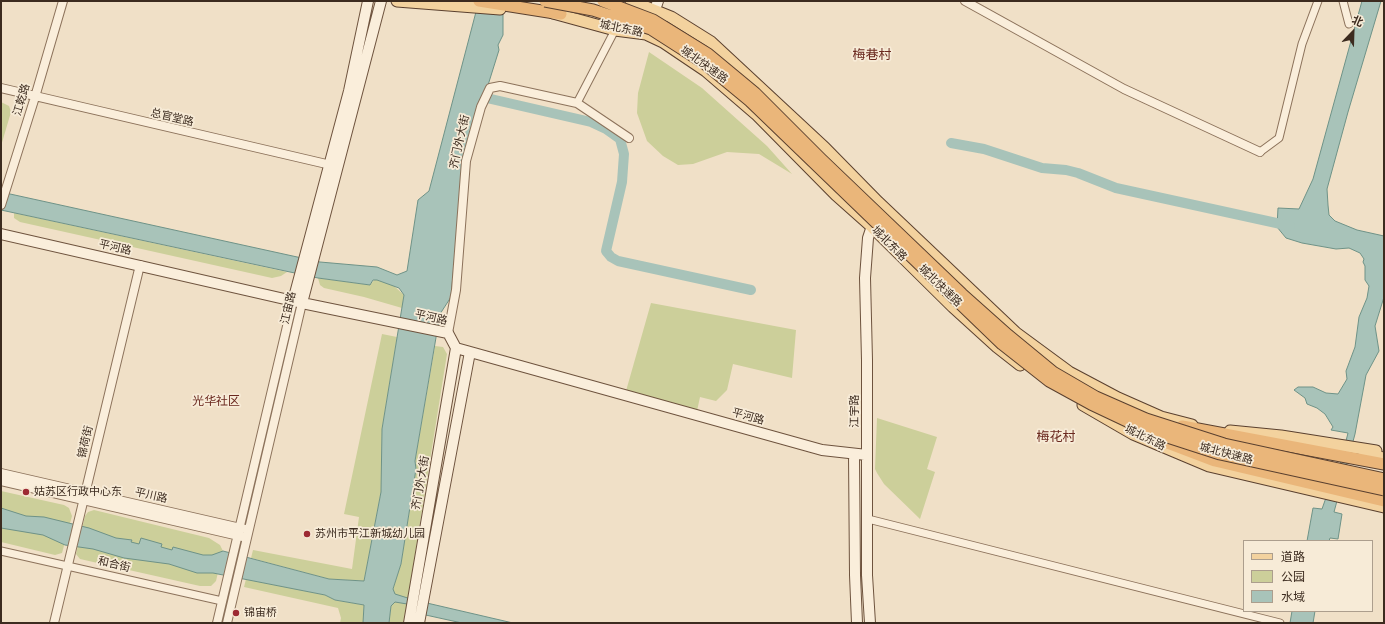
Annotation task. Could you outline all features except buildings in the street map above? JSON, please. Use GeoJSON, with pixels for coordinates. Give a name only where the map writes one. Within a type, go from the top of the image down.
{"type":"FeatureCollection","features":[{"type":"Feature","properties":{"kind":"highway","name":"城北快速路"},"geometry":{"type":"LineString","coordinates":[[545,1],[592,10],[651,29],[704,63],[750,101],[1002,344],[1049,381],[1093,400],[1224,444],[1384,479]]}},
{"type":"Feature","properties":{"kind":"highway","name":"城北快速路"},"geometry":{"type":"LineString","coordinates":[[603,1],[653,20],[708,54],[755,93],[821,159],[1008,335],[1053,372],[1093,400],[1146,430],[1220,454],[1384,490]]}},
{"type":"Feature","properties":{"kind":"highway"},"geometry":{"type":"LineString","coordinates":[[474,4],[561,14]]}},
{"type":"Feature","properties":{"kind":"highway"},"geometry":{"type":"LineString","coordinates":[[1093,400],[1184,427],[1384,464]]}},
{"type":"Feature","properties":{"kind":"highway"},"geometry":{"type":"LineString","coordinates":[[1093,400],[1145,435],[1215,461],[1384,501]]}},
{"type":"Feature","properties":{"kind":"main road","name":"江宙路"},"geometry":{"type":"LineString","coordinates":[[334,166],[368,1]]}},
{"type":"Feature","properties":{"kind":"main road","name":"江宙路"},"geometry":{"type":"LineString","coordinates":[[297,302],[381,1]]}},
{"type":"Feature","properties":{"kind":"main road","name":"城北东路"},"geometry":{"type":"LineString","coordinates":[[397,1],[474,4],[561,14],[615,30],[646,34],[663,42],[706,71],[756,114],[836,195],[872,227],[953,307],[997,347],[1032,374],[1133,434],[1209,466],[1384,507]]}},
{"type":"Feature","properties":{"kind":"main road","name":"城北东路"},"geometry":{"type":"LineString","coordinates":[[632,1],[656,6],[710,42],[825,148],[878,202],[1016,333],[1069,372],[1118,398],[1161,418],[1203,428],[1384,458]]}},
{"type":"Feature","properties":{"kind":"main road"},"geometry":{"type":"LineString","coordinates":[[646,34],[656,6]]}},
{"type":"Feature","properties":{"kind":"main road","name":"江宇路"},"geometry":{"type":"LineString","coordinates":[[870,623],[868,574],[865,278],[868,238],[878,202]]}},
{"type":"Feature","properties":{"kind":"main road","name":"平河路"},"geometry":{"type":"LineString","coordinates":[[1,234],[297,302],[444,332],[456,348],[822,450],[854,455],[867,455]]}},
{"type":"Feature","properties":{"kind":"main road","name":"齐门外大街"},"geometry":{"type":"LineString","coordinates":[[414,622],[414,594],[456,348]]}},
{"type":"Feature","properties":{"kind":"main road","name":"齐门外大街"},"geometry":{"type":"LineString","coordinates":[[414,622],[424,596],[470,352]]}},
{"type":"Feature","properties":{"kind":"main road"},"geometry":{"type":"LineString","coordinates":[[1203,428],[1281,436],[1384,452]]}},
{"type":"Feature","properties":{"kind":"main road"},"geometry":{"type":"LineString","coordinates":[[854,455],[857,623]]}},
{"type":"Feature","properties":{"kind":"main road"},"geometry":{"type":"LineString","coordinates":[[1209,466],[1285,491],[1384,513]]}},
{"type":"Feature","properties":{"kind":"street","name":"江乾路"},"geometry":{"type":"LineString","coordinates":[[1,205],[63,1]]}},
{"type":"Feature","properties":{"kind":"street"},"geometry":{"type":"LineString","coordinates":[[965,1],[1124,89],[1260,152],[1279,138],[1302,44],[1318,1]]}},
{"type":"Feature","properties":{"kind":"street"},"geometry":{"type":"LineString","coordinates":[[1343,1],[1349,24]]}},
{"type":"Feature","properties":{"kind":"street"},"geometry":{"type":"LineString","coordinates":[[615,30],[577,103],[629,138]]}},
{"type":"Feature","properties":{"kind":"street","name":"齐门外大街"},"geometry":{"type":"LineString","coordinates":[[444,332],[456,290],[466,160],[481,107],[490,88],[500,86],[577,103]]}},
{"type":"Feature","properties":{"kind":"street","name":"总官堂路"},"geometry":{"type":"LineString","coordinates":[[1,88],[334,166]]}},
{"type":"Feature","properties":{"kind":"street","name":"锦荷街"},"geometry":{"type":"LineString","coordinates":[[54,623],[140,266]]}},
{"type":"Feature","properties":{"kind":"street","name":"江宙路"},"geometry":{"type":"LineString","coordinates":[[217,623],[297,302]]}},
{"type":"Feature","properties":{"kind":"street","name":"江宙路"},"geometry":{"type":"LineString","coordinates":[[227,623],[246,548],[297,302]]}},
{"type":"Feature","properties":{"kind":"street","name":"平川路"},"geometry":{"type":"LineString","coordinates":[[1,473],[85,496],[249,534]]}},
{"type":"Feature","properties":{"kind":"street","name":"平川路"},"geometry":{"type":"LineString","coordinates":[[1,481],[85,496]]}},
{"type":"Feature","properties":{"kind":"street"},"geometry":{"type":"LineString","coordinates":[[868,519],[1280,623]]}},
{"type":"Feature","properties":{"kind":"street","name":"和合街"},"geometry":{"type":"LineString","coordinates":[[1,551],[222,601]]}},
{"type":"Feature","properties":{"kind":"green space"},"geometry":{"type":"Polygon","coordinates":[[[649,52],[702,88],[767,146],[792,174],[759,154],[727,152],[693,164],[678,165],[663,156],[647,141],[637,113],[638,93],[649,52]]]}},
{"type":"Feature","properties":{"kind":"green space"},"geometry":{"type":"Polygon","coordinates":[[[1,102],[9,106],[11,112],[1,146],[1,102]]]}},
{"type":"Feature","properties":{"kind":"green space"},"geometry":{"type":"Polygon","coordinates":[[[14,213],[287,272],[281,276],[272,278],[20,222],[14,218],[14,213]]]}},
{"type":"Feature","properties":{"kind":"green space"},"geometry":{"type":"Polygon","coordinates":[[[318,278],[370,285],[375,279],[394,286],[404,295],[402,308],[364,297],[324,288],[320,285],[318,278]]]}},
{"type":"Feature","properties":{"kind":"green space"},"geometry":{"type":"Polygon","coordinates":[[[651,303],[796,330],[792,378],[733,364],[727,390],[716,401],[700,397],[697,411],[626,391],[651,303]]]}},
{"type":"Feature","properties":{"kind":"green space"},"geometry":{"type":"Polygon","coordinates":[[[382,334],[397,337],[382,429],[381,492],[364,581],[329,579],[251,558],[253,550],[352,569],[359,517],[344,514],[382,334]]]}},
{"type":"Feature","properties":{"kind":"green space"},"geometry":{"type":"Polygon","coordinates":[[[435,346],[443,347],[447,354],[408,598],[403,623],[389,623],[393,589],[401,564],[416,469],[415,461],[435,346]]]}},
{"type":"Feature","properties":{"kind":"green space"},"geometry":{"type":"Polygon","coordinates":[[[877,418],[937,437],[927,469],[935,472],[920,519],[884,484],[875,469],[877,418]]]}},
{"type":"Feature","properties":{"kind":"green space"},"geometry":{"type":"Polygon","coordinates":[[[1,491],[64,505],[69,508],[72,516],[62,553],[55,555],[1,542],[1,491]]]}},
{"type":"Feature","properties":{"kind":"green space"},"geometry":{"type":"Polygon","coordinates":[[[94,510],[209,538],[220,545],[223,551],[216,581],[211,586],[200,586],[80,559],[76,554],[85,516],[88,512],[94,510]]]}},
{"type":"Feature","properties":{"kind":"green space"},"geometry":{"type":"Polygon","coordinates":[[[246,579],[325,595],[335,600],[364,605],[363,623],[340,623],[341,618],[338,608],[244,587],[246,579]]]}},
{"type":"Feature","properties":{"kind":"water"},"geometry":{"type":"Polygon","coordinates":[[[1362,1],[1381,1],[1327,189],[1329,215],[1335,221],[1357,230],[1384,236],[1384,297],[1375,326],[1379,351],[1366,375],[1355,434],[1334,512],[1342,514],[1338,539],[1330,538],[1329,540],[1307,540],[1313,508],[1322,509],[1328,492],[1333,492],[1348,433],[1331,430],[1333,427],[1325,414],[1317,408],[1307,404],[1305,398],[1294,390],[1298,387],[1313,387],[1326,393],[1338,394],[1347,379],[1346,371],[1355,347],[1359,317],[1367,298],[1369,286],[1365,280],[1364,259],[1360,253],[1349,248],[1336,249],[1302,243],[1286,238],[1277,227],[1278,208],[1299,209],[1313,179],[1362,1]]]}},
{"type":"Feature","properties":{"kind":"water"},"geometry":{"type":"Polygon","coordinates":[[[503,7],[503,35],[498,45],[499,50],[463,165],[451,297],[440,314],[415,461],[416,469],[401,564],[393,589],[395,594],[414,600],[513,623],[462,623],[412,612],[413,605],[395,602],[391,606],[389,623],[363,623],[364,605],[335,600],[325,595],[213,573],[197,573],[169,564],[124,558],[93,549],[65,545],[43,535],[1,528],[1,508],[26,516],[44,517],[89,528],[116,538],[132,540],[131,542],[139,544],[141,538],[162,544],[161,547],[172,550],[173,547],[203,555],[212,555],[223,551],[329,579],[364,581],[381,492],[382,429],[404,295],[399,288],[377,280],[373,280],[370,285],[318,278],[1,210],[1,192],[320,262],[377,267],[397,275],[407,271],[418,200],[429,191],[477,8],[503,7]]]}},
{"type":"Feature","properties":{"kind":"water"},"geometry":{"type":"Polygon","coordinates":[[[1292,612],[1315,612],[1313,623],[1290,623],[1292,612]]]}},
{"type":"Feature","properties":{"kind":"waterway"},"geometry":{"type":"LineString","coordinates":[[478,96],[591,122],[606,129],[620,139],[624,154],[622,182],[606,251],[611,257],[618,261],[751,290]]}},
{"type":"Feature","properties":{"kind":"waterway"},"geometry":{"type":"LineString","coordinates":[[951,143],[984,149],[1042,168],[1066,170],[1078,173],[1116,188],[1290,226]]}},
{"type":"Feature","properties":{"kind":"place","name":"姑苏区行政中心东"},"geometry":{"type":"Point","coordinates":[26,492]}},
{"type":"Feature","properties":{"kind":"place","name":"苏州市平江新城幼儿园"},"geometry":{"type":"Point","coordinates":[307,534]}},
{"type":"Feature","properties":{"kind":"place","name":"锦宙桥"},"geometry":{"type":"Point","coordinates":[236,613]}},
{"type":"Feature","properties":{"kind":"district","name":"梅巷村"},"geometry":{"type":"Point","coordinates":[872,56]}},
{"type":"Feature","properties":{"kind":"district","name":"光华社区"},"geometry":{"type":"Point","coordinates":[216,402]}},
{"type":"Feature","properties":{"kind":"district","name":"梅花村"},"geometry":{"type":"Point","coordinates":[1056,438]}}]}
